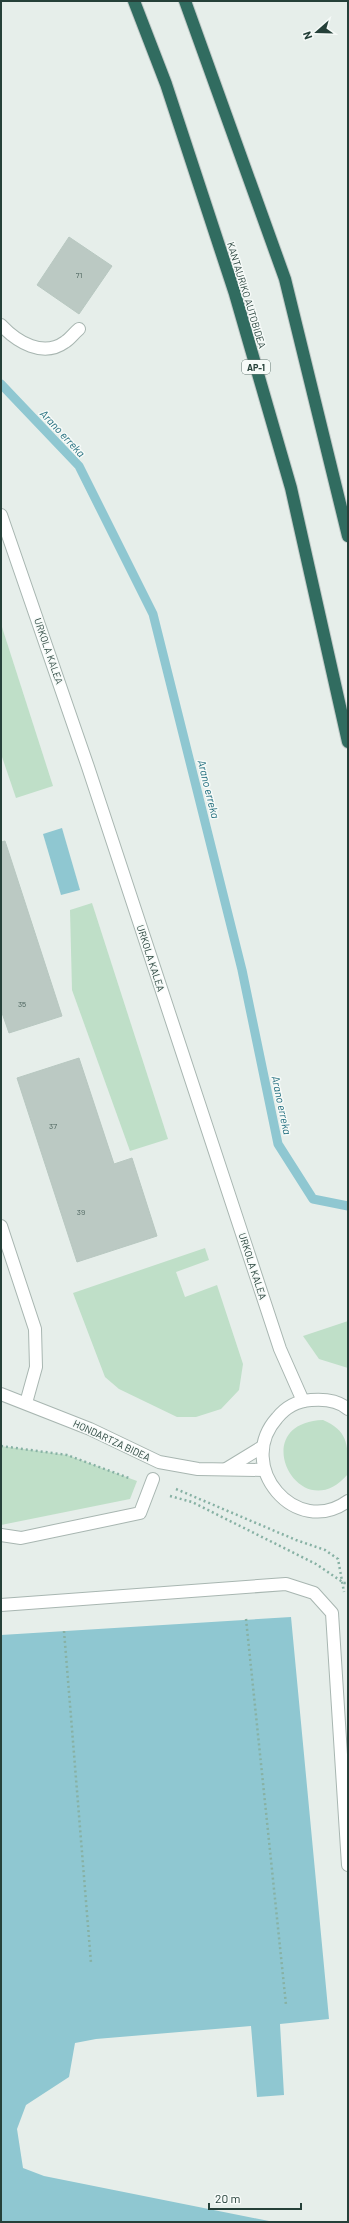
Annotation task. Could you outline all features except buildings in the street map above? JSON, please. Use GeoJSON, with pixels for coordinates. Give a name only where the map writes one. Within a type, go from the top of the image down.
{"type":"FeatureCollection","features":[{"type":"Feature","properties":{"kind":"highway","name":"KANTAURIKO AUTOBIDEA"},"geometry":{"type":"LineString","coordinates":[[134,1],[166,84],[250,346],[291,488],[348,742]]}},
{"type":"Feature","properties":{"kind":"highway"},"geometry":{"type":"LineString","coordinates":[[185,1],[285,279],[348,536]]}},
{"type":"Feature","properties":{"kind":"street"},"geometry":{"type":"LineString","coordinates":[[1,325],[25,344],[48,350],[65,342],[79,329]]}},
{"type":"Feature","properties":{"kind":"street","name":"URKOLA KALEA"},"geometry":{"type":"LineString","coordinates":[[1,515],[88,767],[280,1350],[303,1401]]}},
{"type":"Feature","properties":{"kind":"street"},"geometry":{"type":"LineString","coordinates":[[1,1226],[35,1329],[36,1367],[26,1403]]}},
{"type":"Feature","properties":{"kind":"street","name":"HONDARTZA BIDEA"},"geometry":{"type":"LineString","coordinates":[[1,1394],[90,1428],[159,1462],[198,1470],[264,1470]]}},
{"type":"Feature","properties":{"kind":"street"},"geometry":{"type":"LineString","coordinates":[[346,1507],[311,1511],[295,1506],[282,1498],[270,1486],[264,1470],[262,1447],[269,1426],[284,1410],[303,1401],[324,1399],[348,1409]]}},
{"type":"Feature","properties":{"kind":"street"},"geometry":{"type":"LineString","coordinates":[[226,1469],[262,1447]]}},
{"type":"Feature","properties":{"kind":"street"},"geometry":{"type":"LineString","coordinates":[[1,1535],[20,1538],[140,1513],[151,1484]]}},
{"type":"Feature","properties":{"kind":"street"},"geometry":{"type":"LineString","coordinates":[[1,1605],[286,1584],[314,1593],[332,1613],[348,1865]]}},
{"type":"Feature","properties":{"kind":"path"},"geometry":{"type":"LineString","coordinates":[[1,1446],[67,1456],[137,1481],[151,1484],[325,1550],[338,1559],[344,1583],[345,1599]]}},
{"type":"Feature","properties":{"kind":"path"},"geometry":{"type":"LineString","coordinates":[[151,1484],[192,1502],[316,1564],[344,1583],[348,1583]]}},
{"type":"Feature","properties":{"kind":"path"},"geometry":{"type":"LineString","coordinates":[[246,1619],[286,2005]]}},
{"type":"Feature","properties":{"kind":"path"},"geometry":{"type":"LineString","coordinates":[[64,1631],[92,1963]]}},
{"type":"Feature","properties":{"kind":"green space"},"geometry":{"type":"Polygon","coordinates":[[[1,624],[53,786],[16,798],[1,754],[1,624]]]}},
{"type":"Feature","properties":{"kind":"green space"},"geometry":{"type":"Polygon","coordinates":[[[92,903],[168,1139],[130,1151],[72,990],[70,910],[92,903]]]}},
{"type":"Feature","properties":{"kind":"green space"},"geometry":{"type":"Polygon","coordinates":[[[205,1248],[209,1260],[176,1272],[185,1297],[217,1285],[243,1364],[239,1390],[221,1409],[196,1417],[177,1417],[119,1389],[105,1377],[73,1293],[205,1248]]]}},
{"type":"Feature","properties":{"kind":"green space"},"geometry":{"type":"Polygon","coordinates":[[[348,1321],[348,1368],[319,1359],[303,1336],[348,1321]]]}},
{"type":"Feature","properties":{"kind":"green space"},"geometry":{"type":"Polygon","coordinates":[[[323,1420],[332,1424],[338,1429],[345,1441],[348,1455],[348,1474],[330,1488],[313,1490],[298,1483],[288,1470],[284,1453],[287,1438],[299,1426],[323,1420]]]}},
{"type":"Feature","properties":{"kind":"green space"},"geometry":{"type":"Polygon","coordinates":[[[1,1446],[67,1455],[137,1481],[130,1499],[1,1525],[1,1446]]]}},
{"type":"Feature","properties":{"kind":"water"},"geometry":{"type":"Polygon","coordinates":[[[62,828],[80,890],[61,895],[43,834],[62,828]]]}},
{"type":"Feature","properties":{"kind":"water"},"geometry":{"type":"Polygon","coordinates":[[[291,1617],[329,2019],[280,2024],[284,2095],[257,2097],[251,2026],[96,2039],[75,2043],[69,2077],[26,2105],[17,2129],[23,2168],[44,2176],[274,2222],[1,2222],[1,1635],[291,1617]]]}},
{"type":"Feature","properties":{"kind":"waterway","name":"Arano erreka"},"geometry":{"type":"LineString","coordinates":[[1,384],[79,466],[153,614],[242,970],[278,1144],[313,1199],[348,1206]]}}]}
